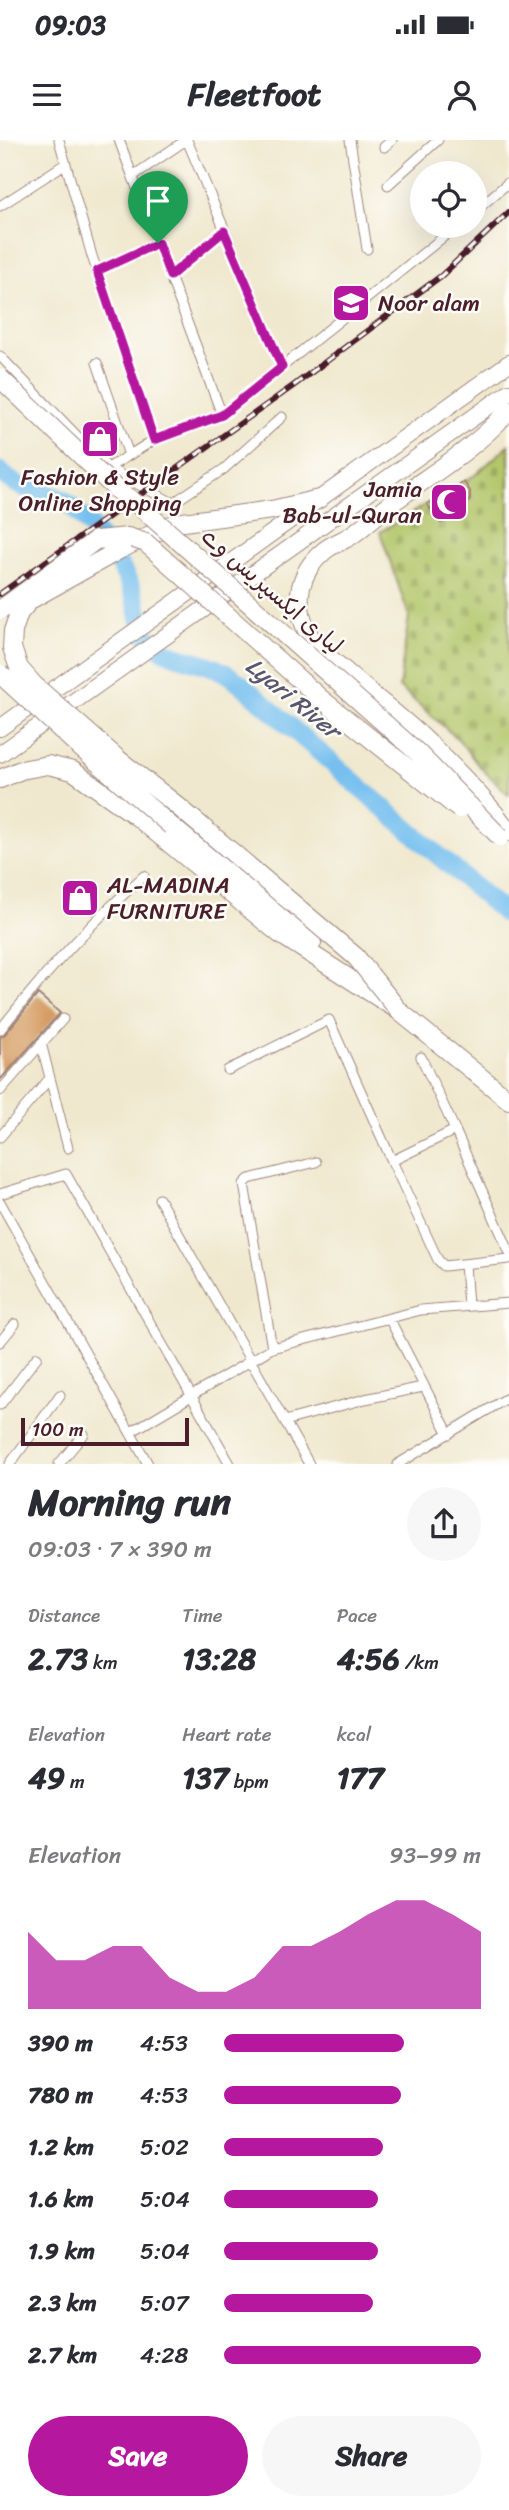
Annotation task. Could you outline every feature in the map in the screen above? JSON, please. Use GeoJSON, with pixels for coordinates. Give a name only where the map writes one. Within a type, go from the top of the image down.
{"type":"FeatureCollection","features":[{"type":"Feature","properties":{"kind":"highway"},"geometry":{"type":"LineString","coordinates":[[0,728],[509,363]]}},
{"type":"Feature","properties":{"kind":"highway","name":"لیاری ایکسپریس وے"},"geometry":{"type":"LineString","coordinates":[[0,378],[116,489],[137,504],[269,619],[418,753],[506,838]]}},
{"type":"Feature","properties":{"kind":"highway"},"geometry":{"type":"LineString","coordinates":[[0,754],[509,392]]}},
{"type":"Feature","properties":{"kind":"highway"},"geometry":{"type":"LineString","coordinates":[[506,838],[491,808],[424,739],[325,654],[308,634],[299,598],[302,579],[310,564],[327,548],[349,537],[391,503],[446,465],[495,426],[509,410]]}},
{"type":"Feature","properties":{"kind":"highway"},"geometry":{"type":"LineString","coordinates":[[319,499],[272,510],[176,523],[121,549],[30,600],[19,613],[13,631],[12,648],[19,668],[34,685],[99,743],[356,957],[400,1012]]}},
{"type":"Feature","properties":{"kind":"highway"},"geometry":{"type":"LineString","coordinates":[[0,610],[96,540],[105,537],[128,537],[146,543],[320,698],[463,812],[506,838]]}},
{"type":"Feature","properties":{"kind":"highway"},"geometry":{"type":"LineString","coordinates":[[0,674],[82,750],[181,835],[509,1100]]}},
{"type":"Feature","properties":{"kind":"highway"},"geometry":{"type":"LineString","coordinates":[[1,779],[21,770],[48,765],[73,771],[135,815],[280,934],[400,1012]]}},
{"type":"Feature","properties":{"kind":"street"},"geometry":{"type":"LineString","coordinates":[[58,140],[97,271],[154,440]]}},
{"type":"Feature","properties":{"kind":"street"},"geometry":{"type":"LineString","coordinates":[[119,140],[222,415]]}},
{"type":"Feature","properties":{"kind":"street"},"geometry":{"type":"LineString","coordinates":[[133,176],[186,140],[282,367]]}},
{"type":"Feature","properties":{"kind":"street"},"geometry":{"type":"LineString","coordinates":[[350,140],[367,249]]}},
{"type":"Feature","properties":{"kind":"street"},"geometry":{"type":"LineString","coordinates":[[384,147],[392,140]]}},
{"type":"Feature","properties":{"kind":"street"},"geometry":{"type":"LineString","coordinates":[[388,185],[438,140]]}},
{"type":"Feature","properties":{"kind":"street"},"geometry":{"type":"LineString","coordinates":[[0,206],[65,163]]}},
{"type":"Feature","properties":{"kind":"street"},"geometry":{"type":"LineString","coordinates":[[487,200],[509,181]]}},
{"type":"Feature","properties":{"kind":"street"},"geometry":{"type":"LineString","coordinates":[[170,276],[224,231]]}},
{"type":"Feature","properties":{"kind":"street"},"geometry":{"type":"LineString","coordinates":[[108,468],[154,440],[222,415],[442,238]]}},
{"type":"Feature","properties":{"kind":"street"},"geometry":{"type":"LineString","coordinates":[[97,271],[158,243]]}},
{"type":"Feature","properties":{"kind":"street"},"geometry":{"type":"LineString","coordinates":[[0,356],[108,468],[173,502],[224,469],[282,417]]}},
{"type":"Feature","properties":{"kind":"street"},"geometry":{"type":"LineString","coordinates":[[97,363],[129,455]]}},
{"type":"Feature","properties":{"kind":"street"},"geometry":{"type":"LineString","coordinates":[[0,1030],[44,974],[108,907],[144,876]]}},
{"type":"Feature","properties":{"kind":"street"},"geometry":{"type":"LineString","coordinates":[[0,1091],[63,1019]]}},
{"type":"Feature","properties":{"kind":"street"},"geometry":{"type":"LineString","coordinates":[[228,1070],[328,1020],[438,1260],[444,1266],[509,1259]]}},
{"type":"Feature","properties":{"kind":"street"},"geometry":{"type":"LineString","coordinates":[[41,1043],[68,1148]]}},
{"type":"Feature","properties":{"kind":"street"},"geometry":{"type":"LineString","coordinates":[[421,1057],[509,1251]]}},
{"type":"Feature","properties":{"kind":"street"},"geometry":{"type":"LineString","coordinates":[[0,1137],[50,1078]]}},
{"type":"Feature","properties":{"kind":"street"},"geometry":{"type":"LineString","coordinates":[[392,1161],[455,1130]]}},
{"type":"Feature","properties":{"kind":"street"},"geometry":{"type":"LineString","coordinates":[[272,1348],[244,1184],[249,1179],[316,1162]]}},
{"type":"Feature","properties":{"kind":"street"},"geometry":{"type":"LineString","coordinates":[[0,1194],[66,1174],[230,1464]]}},
{"type":"Feature","properties":{"kind":"street"},"geometry":{"type":"LineString","coordinates":[[159,1199],[309,1464]]}},
{"type":"Feature","properties":{"kind":"street"},"geometry":{"type":"LineString","coordinates":[[0,1202],[148,1464]]}},
{"type":"Feature","properties":{"kind":"street"},"geometry":{"type":"LineString","coordinates":[[465,1264],[468,1306]]}},
{"type":"Feature","properties":{"kind":"street"},"geometry":{"type":"LineString","coordinates":[[131,1432],[272,1348],[421,1310],[509,1303]]}},
{"type":"Feature","properties":{"kind":"street"},"geometry":{"type":"LineString","coordinates":[[389,1318],[449,1434]]}},
{"type":"Feature","properties":{"kind":"street"},"geometry":{"type":"LineString","coordinates":[[0,1342],[15,1324]]}},
{"type":"Feature","properties":{"kind":"street"},"geometry":{"type":"LineString","coordinates":[[0,1405],[37,1357]]}},
{"type":"Feature","properties":{"kind":"street"},"geometry":{"type":"LineString","coordinates":[[285,1421],[365,1399],[423,1387]]}},
{"type":"Feature","properties":{"kind":"street"},"geometry":{"type":"LineString","coordinates":[[10,1464],[60,1395]]}},
{"type":"Feature","properties":{"kind":"street"},"geometry":{"type":"LineString","coordinates":[[398,1464],[509,1397]]}},
{"type":"Feature","properties":{"kind":"street"},"geometry":{"type":"LineString","coordinates":[[59,1464],[84,1434]]}},
{"type":"Feature","properties":{"kind":"green space"},"geometry":{"type":"Polygon","coordinates":[[[509,445],[509,795],[479,766],[459,740],[399,687],[409,616],[380,532],[475,475],[509,445]]]}},
{"type":"Feature","properties":{"kind":"building","name":"Jamia Bab-ul-Quran"},"geometry":{"type":"Polygon","coordinates":[[[464,482],[470,491],[470,500],[441,523],[427,504],[464,482]]]}},
{"type":"Feature","properties":{"kind":"building"},"geometry":{"type":"Polygon","coordinates":[[[38,994],[60,1013],[0,1080],[0,1037],[38,994]]]}},
{"type":"Feature","properties":{"kind":"waterway","name":"Lyari River"},"geometry":{"type":"LineString","coordinates":[[0,471],[18,484],[62,500],[86,521],[110,550],[122,570],[133,594],[142,628],[153,643],[172,654],[225,672],[236,680],[509,917]]}},
{"type":"Feature","properties":{"kind":"railway"},"geometry":{"type":"LineString","coordinates":[[0,594],[293,386],[441,276],[509,212]]}},
{"type":"Feature","properties":{"kind":"place","name":"Noor alam"},"geometry":{"type":"Point","coordinates":[351,303]}},
{"type":"Feature","properties":{"kind":"place","name":"Fashion & Style Online Shopping"},"geometry":{"type":"Point","coordinates":[100,439]}},
{"type":"Feature","properties":{"kind":"place","name":"Jamia Bab-ul-Quran"},"geometry":{"type":"Point","coordinates":[449,502]}},
{"type":"Feature","properties":{"kind":"place","name":"AL-MADINA FURNITURE"},"geometry":{"type":"Point","coordinates":[80,898]}},
{"type":"Feature","properties":{"kind":"route"},"geometry":{"type":"LineString","coordinates":[[224,231],[282,367],[222,415],[154,440],[97,271],[158,243],[170,276],[224,231]]}}]}
